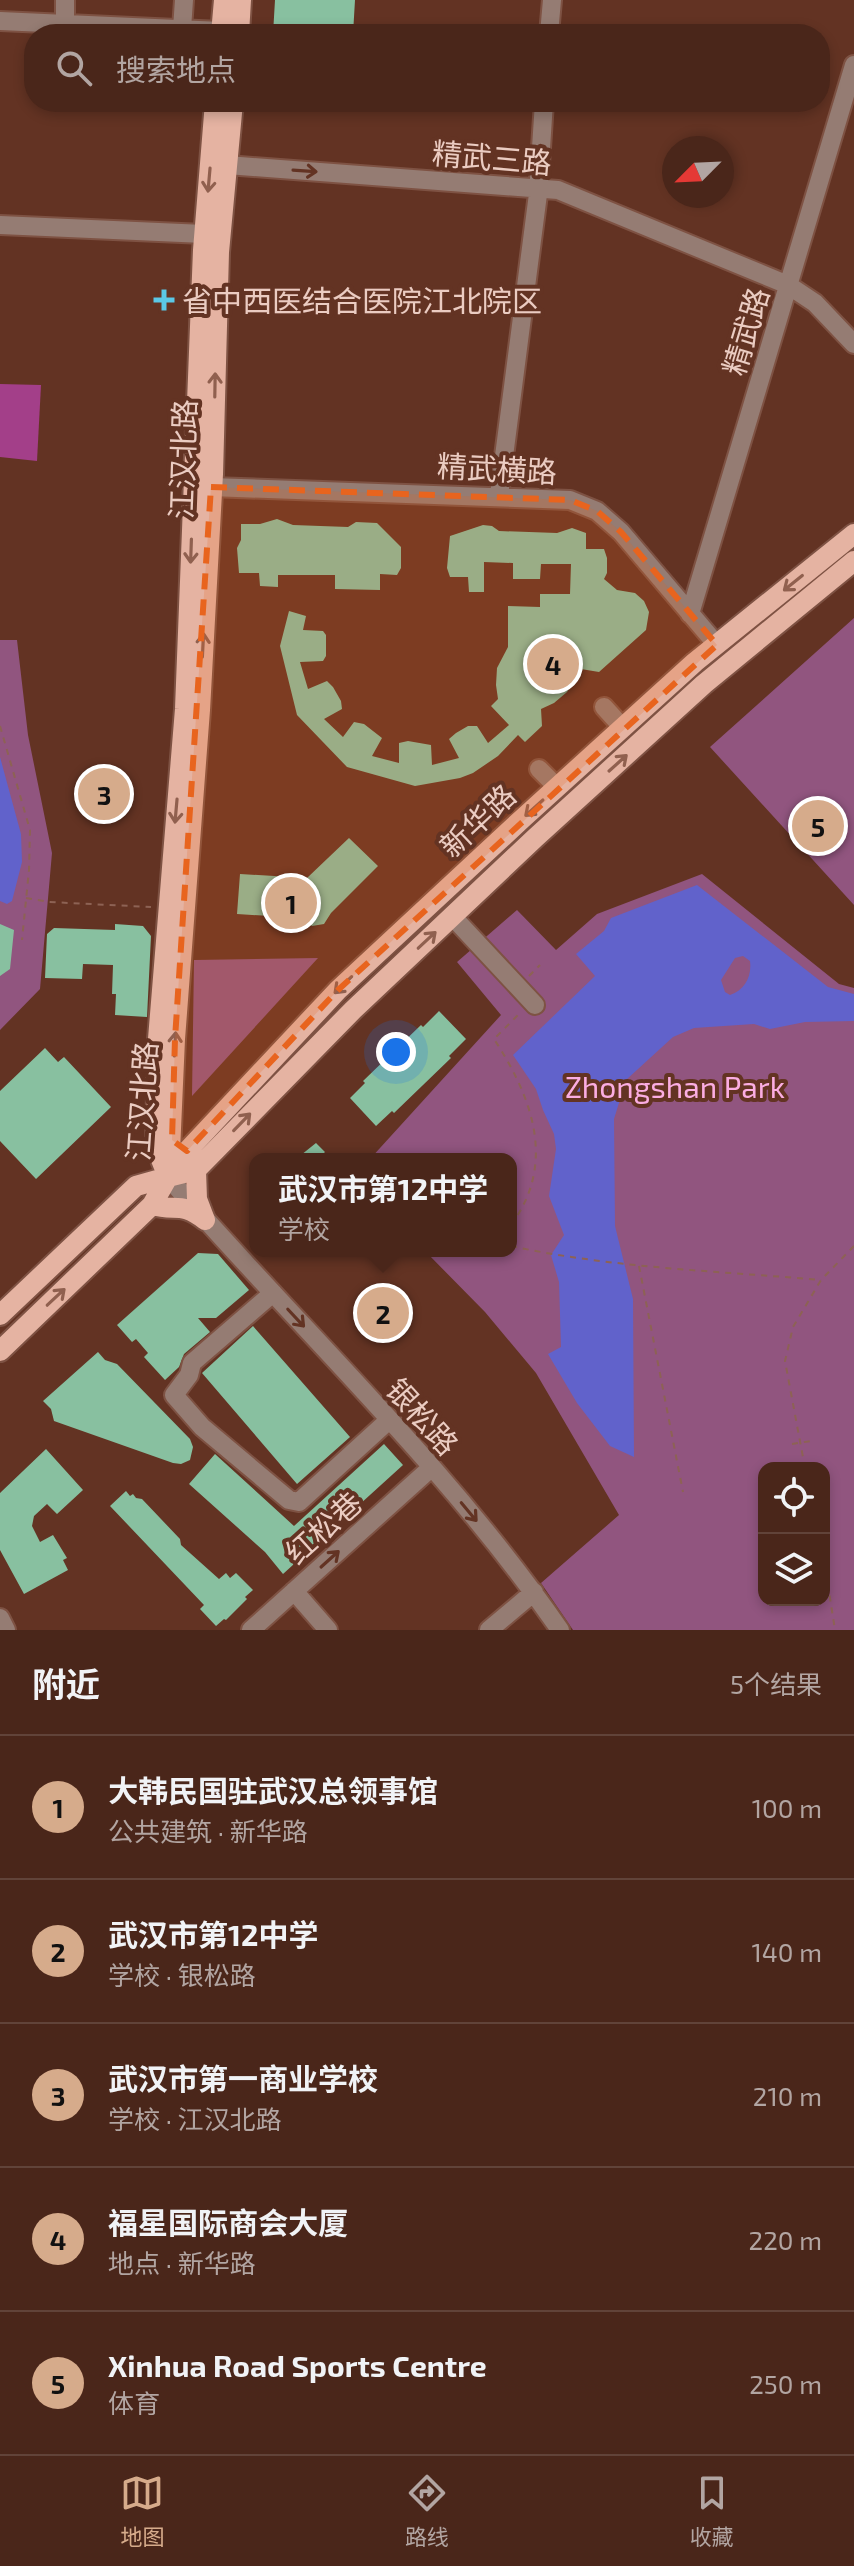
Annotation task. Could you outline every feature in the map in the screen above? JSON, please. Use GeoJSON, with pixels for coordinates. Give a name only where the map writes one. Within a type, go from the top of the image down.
{"type":"FeatureCollection","features":[{"type":"Feature","properties":{"kind":"main road"},"geometry":{"type":"LineString","coordinates":[[224,0],[226,24]]}},
{"type":"Feature","properties":{"kind":"main road"},"geometry":{"type":"LineString","coordinates":[[231,24],[241,0]]}},
{"type":"Feature","properties":{"kind":"main road","name":"江汉北路"},"geometry":{"type":"LineString","coordinates":[[172,1146],[158,1039],[185,709],[204,234],[214,112]]}},
{"type":"Feature","properties":{"kind":"main road","name":"江汉北路"},"geometry":{"type":"LineString","coordinates":[[168,1177],[172,1146],[175,1039],[200,710],[219,252],[232,112]]}},
{"type":"Feature","properties":{"kind":"main road","name":"新华路"},"geometry":{"type":"LineString","coordinates":[[172,1146],[557,787],[717,645],[854,534]]}},
{"type":"Feature","properties":{"kind":"main road","name":"新华路"},"geometry":{"type":"LineString","coordinates":[[196,1170],[299,1063],[452,916],[704,684],[854,561]]}},
{"type":"Feature","properties":{"kind":"main road"},"geometry":{"type":"LineString","coordinates":[[0,1315],[136,1186],[154,1174],[172,1146]]}},
{"type":"Feature","properties":{"kind":"main road"},"geometry":{"type":"LineString","coordinates":[[136,1186],[196,1170],[197,1199],[205,1220]]}},
{"type":"Feature","properties":{"kind":"main road"},"geometry":{"type":"LineString","coordinates":[[0,1351],[152,1205],[168,1177]]}},
{"type":"Feature","properties":{"kind":"main road"},"geometry":{"type":"LineString","coordinates":[[152,1205],[164,1209],[184,1207],[205,1220]]}},
{"type":"Feature","properties":{"kind":"street"},"geometry":{"type":"LineString","coordinates":[[0,21],[65,24],[65,0]]}},
{"type":"Feature","properties":{"kind":"street"},"geometry":{"type":"LineString","coordinates":[[182,24],[184,0]]}},
{"type":"Feature","properties":{"kind":"street"},"geometry":{"type":"LineString","coordinates":[[550,24],[552,0]]}},
{"type":"Feature","properties":{"kind":"street","name":"精武路"},"geometry":{"type":"LineString","coordinates":[[690,614],[854,65]]}},
{"type":"Feature","properties":{"kind":"street"},"geometry":{"type":"LineString","coordinates":[[499,495],[538,187],[543,112]]}},
{"type":"Feature","properties":{"kind":"street","name":"精武三路"},"geometry":{"type":"LineString","coordinates":[[227,165],[558,190],[788,285],[815,303],[854,344]]}},
{"type":"Feature","properties":{"kind":"street"},"geometry":{"type":"LineString","coordinates":[[0,225],[204,234]]}},
{"type":"Feature","properties":{"kind":"street","name":"精武横路"},"geometry":{"type":"LineString","coordinates":[[211,487],[499,495],[570,500],[597,511],[621,532],[717,645]]}},
{"type":"Feature","properties":{"kind":"street"},"geometry":{"type":"LineString","coordinates":[[604,707],[623,728]]}},
{"type":"Feature","properties":{"kind":"street"},"geometry":{"type":"LineString","coordinates":[[539,769],[557,787]]}},
{"type":"Feature","properties":{"kind":"street"},"geometry":{"type":"LineString","coordinates":[[452,916],[525,1004]]}},
{"type":"Feature","properties":{"kind":"street","name":"银松路"},"geometry":{"type":"LineString","coordinates":[[168,1177],[432,1467],[534,1592],[560,1630]]}},
{"type":"Feature","properties":{"kind":"street"},"geometry":{"type":"LineString","coordinates":[[273,1293],[192,1363],[189,1375],[174,1395],[202,1427],[289,1500],[299,1502],[389,1420]]}},
{"type":"Feature","properties":{"kind":"street","name":"红松巷"},"geometry":{"type":"LineString","coordinates":[[251,1630],[432,1467]]}},
{"type":"Feature","properties":{"kind":"street"},"geometry":{"type":"LineString","coordinates":[[294,1591],[328,1630]]}},
{"type":"Feature","properties":{"kind":"street"},"geometry":{"type":"LineString","coordinates":[[489,1630],[534,1592]]}},
{"type":"Feature","properties":{"kind":"street"},"geometry":{"type":"LineString","coordinates":[[0,1618],[6,1630]]}},
{"type":"Feature","properties":{"kind":"path"},"geometry":{"type":"LineString","coordinates":[[0,726],[30,830],[22,940]]}},
{"type":"Feature","properties":{"kind":"path"},"geometry":{"type":"LineString","coordinates":[[26,898],[168,908]]}},
{"type":"Feature","properties":{"kind":"path"},"geometry":{"type":"LineString","coordinates":[[517,1216],[535,1172],[536,1128],[512,1066],[494,1039],[525,1004]]}},
{"type":"Feature","properties":{"kind":"path"},"geometry":{"type":"LineString","coordinates":[[804,1462],[785,1361],[793,1327],[821,1280],[854,1246]]}},
{"type":"Feature","properties":{"kind":"path"},"geometry":{"type":"LineString","coordinates":[[517,1247],[551,1255],[639,1265],[821,1280]]}},
{"type":"Feature","properties":{"kind":"path"},"geometry":{"type":"LineString","coordinates":[[639,1265],[683,1492]]}},
{"type":"Feature","properties":{"kind":"path"},"geometry":{"type":"LineString","coordinates":[[792,1444],[811,1441]]}},
{"type":"Feature","properties":{"kind":"path"},"geometry":{"type":"LineString","coordinates":[[830,1598],[835,1630]]}},
{"type":"Feature","properties":{"kind":"highlighted area"},"geometry":{"type":"Polygon","coordinates":[[[211,487],[570,500],[597,511],[621,532],[717,645],[338,990],[187,1151],[172,1140],[175,1039],[211,487]]]}},
{"type":"Feature","properties":{"kind":"green space"},"geometry":{"type":"Polygon","coordinates":[[[854,618],[854,905],[710,747],[854,618]]]}},
{"type":"Feature","properties":{"kind":"green space"},"geometry":{"type":"Polygon","coordinates":[[[0,640],[17,640],[28,735],[52,853],[40,989],[0,1030],[0,640]]]}},
{"type":"Feature","properties":{"kind":"green space","name":"Zhongshan Park"},"geometry":{"type":"Polygon","coordinates":[[[702,874],[839,984],[854,988],[854,1630],[573,1630],[541,1583],[619,1515],[536,1373],[485,1312],[431,1257],[517,1257],[517,1153],[375,1153],[501,1015],[457,962],[517,910],[556,950],[597,914],[702,874]]]}},
{"type":"Feature","properties":{"kind":"green space"},"geometry":{"type":"Polygon","coordinates":[[[318,958],[192,1096],[194,960],[318,958]]]}},
{"type":"Feature","properties":{"kind":"shaded area"},"geometry":{"type":"Polygon","coordinates":[[[0,384],[41,385],[37,461],[0,457],[0,384]]]}},
{"type":"Feature","properties":{"kind":"shaded area"},"geometry":{"type":"Polygon","coordinates":[[[0,757],[21,834],[22,862],[12,901],[7,904],[0,901],[0,757]]]}},
{"type":"Feature","properties":{"kind":"shaded area"},"geometry":{"type":"Polygon","coordinates":[[[697,885],[828,987],[854,994],[854,1021],[805,1022],[770,1029],[754,1024],[694,1028],[673,1037],[626,1080],[614,1119],[615,1226],[633,1299],[634,1457],[610,1446],[577,1403],[548,1354],[561,1347],[559,1282],[551,1255],[564,1235],[549,1196],[556,1149],[554,1134],[536,1089],[513,1055],[595,976],[576,954],[604,931],[611,918],[697,885]],[[743,956],[735,958],[721,980],[725,992],[730,995],[743,986],[749,977],[750,961],[743,956]]]}},
{"type":"Feature","properties":{"kind":"building"},"geometry":{"type":"Polygon","coordinates":[[[275,0],[355,0],[354,24],[274,24],[275,0]]]}},
{"type":"Feature","properties":{"kind":"building"},"geometry":{"type":"Polygon","coordinates":[[[277,519],[293,525],[348,527],[356,522],[377,523],[401,547],[401,568],[397,575],[380,574],[380,590],[335,589],[335,575],[278,575],[278,587],[260,586],[259,573],[239,573],[237,548],[241,540],[241,524],[260,524],[277,519]]]}},
{"type":"Feature","properties":{"kind":"building"},"geometry":{"type":"Polygon","coordinates":[[[483,525],[499,531],[557,533],[572,528],[586,533],[586,549],[604,549],[607,573],[604,579],[617,590],[635,593],[644,601],[649,612],[646,630],[599,672],[581,669],[567,692],[541,709],[542,726],[525,742],[518,735],[498,756],[473,773],[415,786],[347,767],[297,715],[280,646],[289,611],[306,616],[303,630],[323,631],[326,635],[326,656],[323,661],[300,662],[308,689],[327,681],[333,687],[342,709],[324,719],[343,737],[354,722],[364,724],[382,738],[372,756],[399,763],[399,743],[408,741],[431,745],[432,765],[459,758],[449,739],[456,733],[468,726],[477,726],[488,743],[509,725],[491,706],[498,699],[497,668],[508,647],[508,606],[540,607],[540,594],[570,594],[571,564],[541,564],[540,579],[513,579],[513,563],[484,562],[484,592],[469,592],[468,577],[450,577],[447,568],[450,536],[483,525]]]}},
{"type":"Feature","properties":{"kind":"building"},"geometry":{"type":"Polygon","coordinates":[[[349,838],[378,866],[324,924],[312,926],[303,918],[237,914],[240,874],[307,878],[349,838]]]}},
{"type":"Feature","properties":{"kind":"building"},"geometry":{"type":"Polygon","coordinates":[[[0,924],[14,930],[10,969],[0,976],[0,924]]]}},
{"type":"Feature","properties":{"kind":"building"},"geometry":{"type":"Polygon","coordinates":[[[115,924],[143,926],[151,936],[147,1017],[115,1015],[113,965],[83,964],[82,979],[45,978],[47,934],[54,928],[115,930],[115,924]]]}},
{"type":"Feature","properties":{"kind":"building"},"geometry":{"type":"Polygon","coordinates":[[[439,1011],[466,1039],[449,1056],[451,1058],[394,1113],[392,1111],[376,1126],[350,1098],[365,1083],[363,1081],[439,1011]]]}},
{"type":"Feature","properties":{"kind":"building"},"geometry":{"type":"Polygon","coordinates":[[[45,1048],[58,1062],[64,1057],[111,1107],[36,1179],[0,1141],[0,1091],[45,1048]]]}},
{"type":"Feature","properties":{"kind":"building"},"geometry":{"type":"Polygon","coordinates":[[[316,1143],[325,1152],[324,1153],[304,1153],[316,1143]]]}},
{"type":"Feature","properties":{"kind":"building"},"geometry":{"type":"Polygon","coordinates":[[[198,1253],[218,1254],[249,1290],[216,1318],[198,1318],[210,1332],[184,1354],[179,1367],[165,1380],[144,1357],[148,1353],[136,1339],[132,1342],[117,1325],[198,1253]]]}},
{"type":"Feature","properties":{"kind":"building"},"geometry":{"type":"Polygon","coordinates":[[[253,1326],[350,1437],[297,1484],[202,1373],[253,1326]]]}},
{"type":"Feature","properties":{"kind":"building"},"geometry":{"type":"Polygon","coordinates":[[[98,1352],[105,1360],[117,1364],[190,1439],[193,1447],[190,1460],[173,1463],[54,1421],[51,1409],[43,1401],[98,1352]]]}},
{"type":"Feature","properties":{"kind":"building"},"geometry":{"type":"Polygon","coordinates":[[[384,1444],[403,1465],[283,1574],[265,1552],[189,1484],[215,1454],[294,1526],[384,1444]]]}},
{"type":"Feature","properties":{"kind":"building"},"geometry":{"type":"Polygon","coordinates":[[[46,1449],[83,1490],[57,1514],[47,1504],[34,1516],[32,1526],[40,1542],[53,1535],[67,1558],[63,1560],[68,1570],[24,1594],[0,1550],[0,1493],[46,1449]]]}},
{"type":"Feature","properties":{"kind":"building"},"geometry":{"type":"Polygon","coordinates":[[[126,1491],[130,1496],[133,1494],[142,1499],[180,1539],[181,1545],[219,1579],[226,1573],[230,1578],[236,1573],[253,1590],[226,1620],[216,1626],[200,1609],[204,1605],[110,1506],[126,1491]]]}},
{"type":"Feature","properties":{"kind":"place","name":"省中西医结合医院江北院区"},"geometry":{"type":"Point","coordinates":[164,300]}},
{"type":"Feature","properties":{"kind":"place","name":"福星国际商会大厦"},"geometry":{"type":"Point","coordinates":[553,664]}},
{"type":"Feature","properties":{"kind":"place","name":"武汉市第一商业学校"},"geometry":{"type":"Point","coordinates":[104,794]}},
{"type":"Feature","properties":{"kind":"place","name":"Xinhua Road Sports Centre"},"geometry":{"type":"Point","coordinates":[818,826]}},
{"type":"Feature","properties":{"kind":"place","name":"大韩民国驻武汉总领事馆"},"geometry":{"type":"Point","coordinates":[291,903]}},
{"type":"Feature","properties":{"kind":"place","name":"武汉市第12中学"},"geometry":{"type":"Point","coordinates":[383,1313]}}]}
